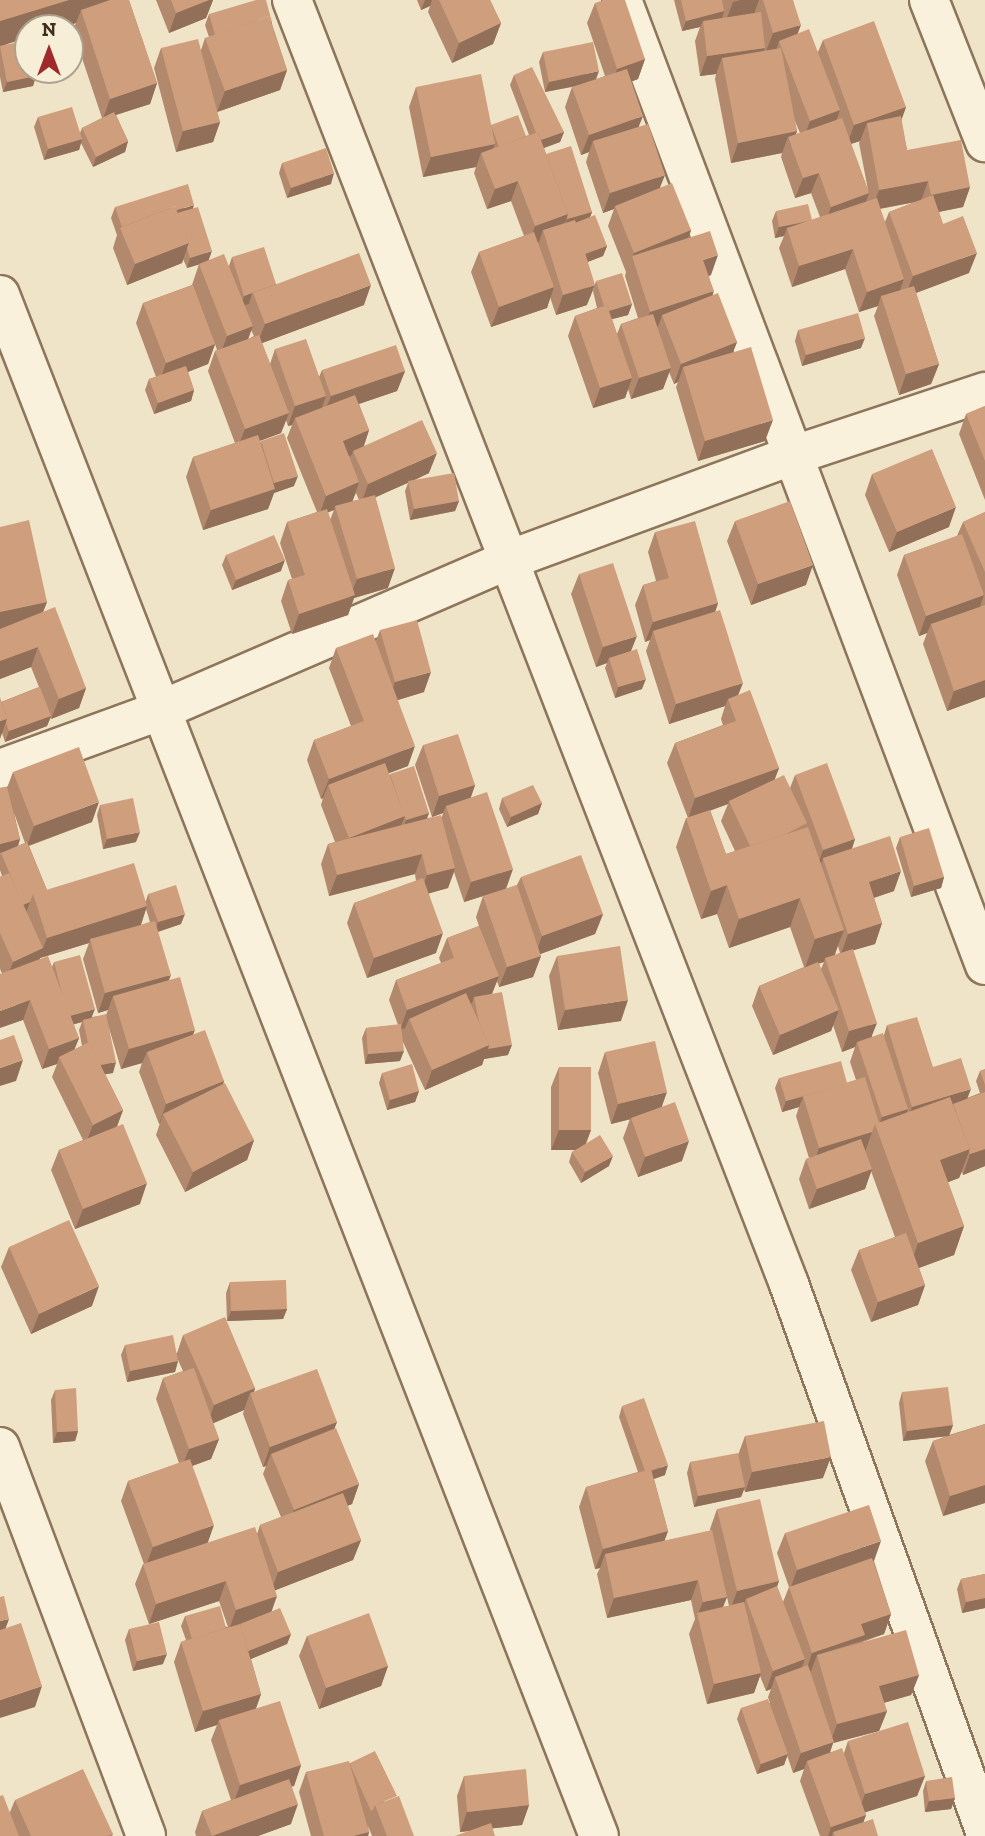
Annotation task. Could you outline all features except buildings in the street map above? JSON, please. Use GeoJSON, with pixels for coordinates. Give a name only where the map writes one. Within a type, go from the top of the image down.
{"type":"FeatureCollection","features":[{"type":"Feature","properties":{"kind":"street"},"geometry":{"type":"LineString","coordinates":[[292,0],[511,559],[789,1284],[985,1831]]}},
{"type":"Feature","properties":{"kind":"street"},"geometry":{"type":"LineString","coordinates":[[622,0],[985,965]]}},
{"type":"Feature","properties":{"kind":"street"},"geometry":{"type":"LineString","coordinates":[[929,0],[985,142]]}},
{"type":"Feature","properties":{"kind":"street"},"geometry":{"type":"LineString","coordinates":[[0,295],[159,711],[598,1836]]}},
{"type":"Feature","properties":{"kind":"street"},"geometry":{"type":"LineString","coordinates":[[0,769],[159,711],[511,559],[794,455],[985,392]]}},
{"type":"Feature","properties":{"kind":"street"},"geometry":{"type":"LineString","coordinates":[[0,1447],[146,1836]]}}]}
